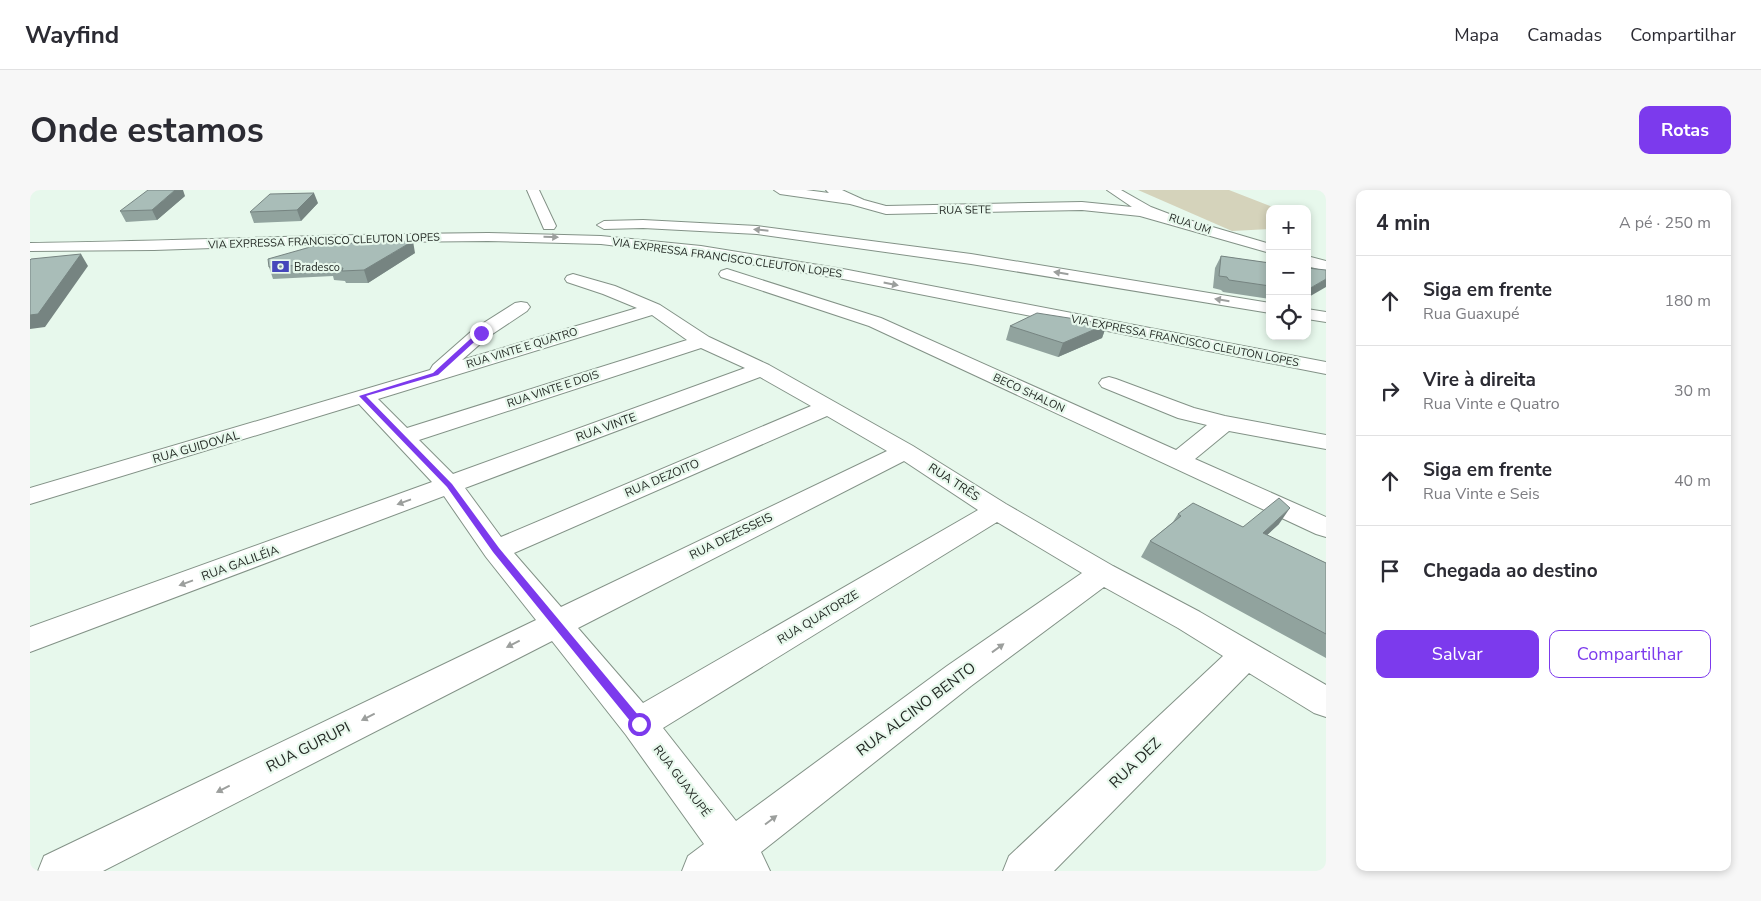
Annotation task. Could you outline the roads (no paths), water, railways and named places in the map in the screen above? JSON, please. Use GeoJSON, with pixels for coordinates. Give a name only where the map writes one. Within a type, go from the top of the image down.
{"type":"FeatureCollection","features":[{"type":"Feature","properties":{"kind":"main road"},"geometry":{"type":"LineString","coordinates":[[533,190],[549,226]]}},
{"type":"Feature","properties":{"kind":"main road","name":"RUA SETE"},"geometry":{"type":"LineString","coordinates":[[780,190],[850,200]]}},
{"type":"Feature","properties":{"kind":"main road","name":"RUA SETE"},"geometry":{"type":"LineString","coordinates":[[832,190],[850,200],[867,206],[896,211],[1002,210],[1082,206],[1140,212],[1174,220]]}},
{"type":"Feature","properties":{"kind":"main road","name":"RUA SETE"},"geometry":{"type":"LineString","coordinates":[[1082,206],[1105,198],[1114,190]]}},
{"type":"Feature","properties":{"kind":"main road","name":"RUA UM"},"geometry":{"type":"LineString","coordinates":[[1114,190],[1139,206],[1174,220],[1266,249]]}},
{"type":"Feature","properties":{"kind":"main road"},"geometry":{"type":"LineString","coordinates":[[970,196],[1002,210]]}},
{"type":"Feature","properties":{"kind":"main road","name":"VIA EXPRESSA FRANCISCO CLEUTON LOPES"},"geometry":{"type":"LineString","coordinates":[[586,225],[643,224],[758,230],[971,259],[1266,307]]}},
{"type":"Feature","properties":{"kind":"main road","name":"VIA EXPRESSA FRANCISCO CLEUTON LOPES"},"geometry":{"type":"LineString","coordinates":[[30,237],[82,240],[160,239],[568,225]]}},
{"type":"Feature","properties":{"kind":"main road","name":"VIA EXPRESSA FRANCISCO CLEUTON LOPES"},"geometry":{"type":"LineString","coordinates":[[30,247],[241,244],[382,238],[538,237],[645,244],[843,274],[1326,368]]}},
{"type":"Feature","properties":{"kind":"main road"},"geometry":{"type":"LineString","coordinates":[[843,274],[794,262],[778,248],[786,242],[802,239],[844,241]]}},
{"type":"Feature","properties":{"kind":"main road"},"geometry":{"type":"LineString","coordinates":[[1311,262],[1326,266]]}},
{"type":"Feature","properties":{"kind":"main road","name":"BECO SHALON"},"geometry":{"type":"LineString","coordinates":[[727,274],[875,322],[1326,528]]}},
{"type":"Feature","properties":{"kind":"main road","name":"RUA TRÊS"},"geometry":{"type":"LineString","coordinates":[[573,279],[609,290],[654,309],[702,341],[762,369],[905,451],[997,510],[1189,620],[1326,703]]}},
{"type":"Feature","properties":{"kind":"main road"},"geometry":{"type":"LineString","coordinates":[[435,374],[481,333],[521,307]]}},
{"type":"Feature","properties":{"kind":"main road","name":"RUA VINTE E QUATRO"},"geometry":{"type":"LineString","coordinates":[[362,396],[654,309]]}},
{"type":"Feature","properties":{"kind":"main road"},"geometry":{"type":"LineString","coordinates":[[1311,315],[1326,317]]}},
{"type":"Feature","properties":{"kind":"main road","name":"RUA VINTE E DOIS"},"geometry":{"type":"LineString","coordinates":[[404,437],[702,341]]}},
{"type":"Feature","properties":{"kind":"main road","name":"RUA VINTE"},"geometry":{"type":"LineString","coordinates":[[450,486],[762,369]]}},
{"type":"Feature","properties":{"kind":"main road"},"geometry":{"type":"LineString","coordinates":[[1109,383],[1161,405],[1224,423],[1326,442]]}},
{"type":"Feature","properties":{"kind":"main road","name":"RUA GUAXUPÉ"},"geometry":{"type":"LineString","coordinates":[[362,396],[450,486],[496,550],[639,724],[728,864]]}},
{"type":"Feature","properties":{"kind":"main road","name":"RUA GUIDOVAL"},"geometry":{"type":"LineString","coordinates":[[30,496],[362,396]]}},
{"type":"Feature","properties":{"kind":"main road","name":"RUA DEZOITO"},"geometry":{"type":"LineString","coordinates":[[496,550],[828,407]]}},
{"type":"Feature","properties":{"kind":"main road"},"geometry":{"type":"LineString","coordinates":[[1176,461],[1224,423]]}},
{"type":"Feature","properties":{"kind":"main road","name":"RUA DEZESSEIS"},"geometry":{"type":"LineString","coordinates":[[557,622],[905,451]]}},
{"type":"Feature","properties":{"kind":"main road","name":"RUA GALILÉIA"},"geometry":{"type":"LineString","coordinates":[[30,640],[450,486]]}},
{"type":"Feature","properties":{"kind":"main road","name":"RUA QUATORZE"},"geometry":{"type":"LineString","coordinates":[[639,724],[997,510]]}},
{"type":"Feature","properties":{"kind":"main road","name":"RUA ALCINO BENTO"},"geometry":{"type":"LineString","coordinates":[[728,864],[959,676],[1104,573]]}},
{"type":"Feature","properties":{"kind":"main road","name":"RUA GURUPI"},"geometry":{"type":"LineString","coordinates":[[59,871],[557,622]]}},
{"type":"Feature","properties":{"kind":"main road","name":"RUA DEZ"},"geometry":{"type":"LineString","coordinates":[[1024,871],[1246,655]]}},
{"type":"Feature","properties":{"kind":"place","name":"Bradesco"},"geometry":{"type":"Point","coordinates":[280,267]}}]}
